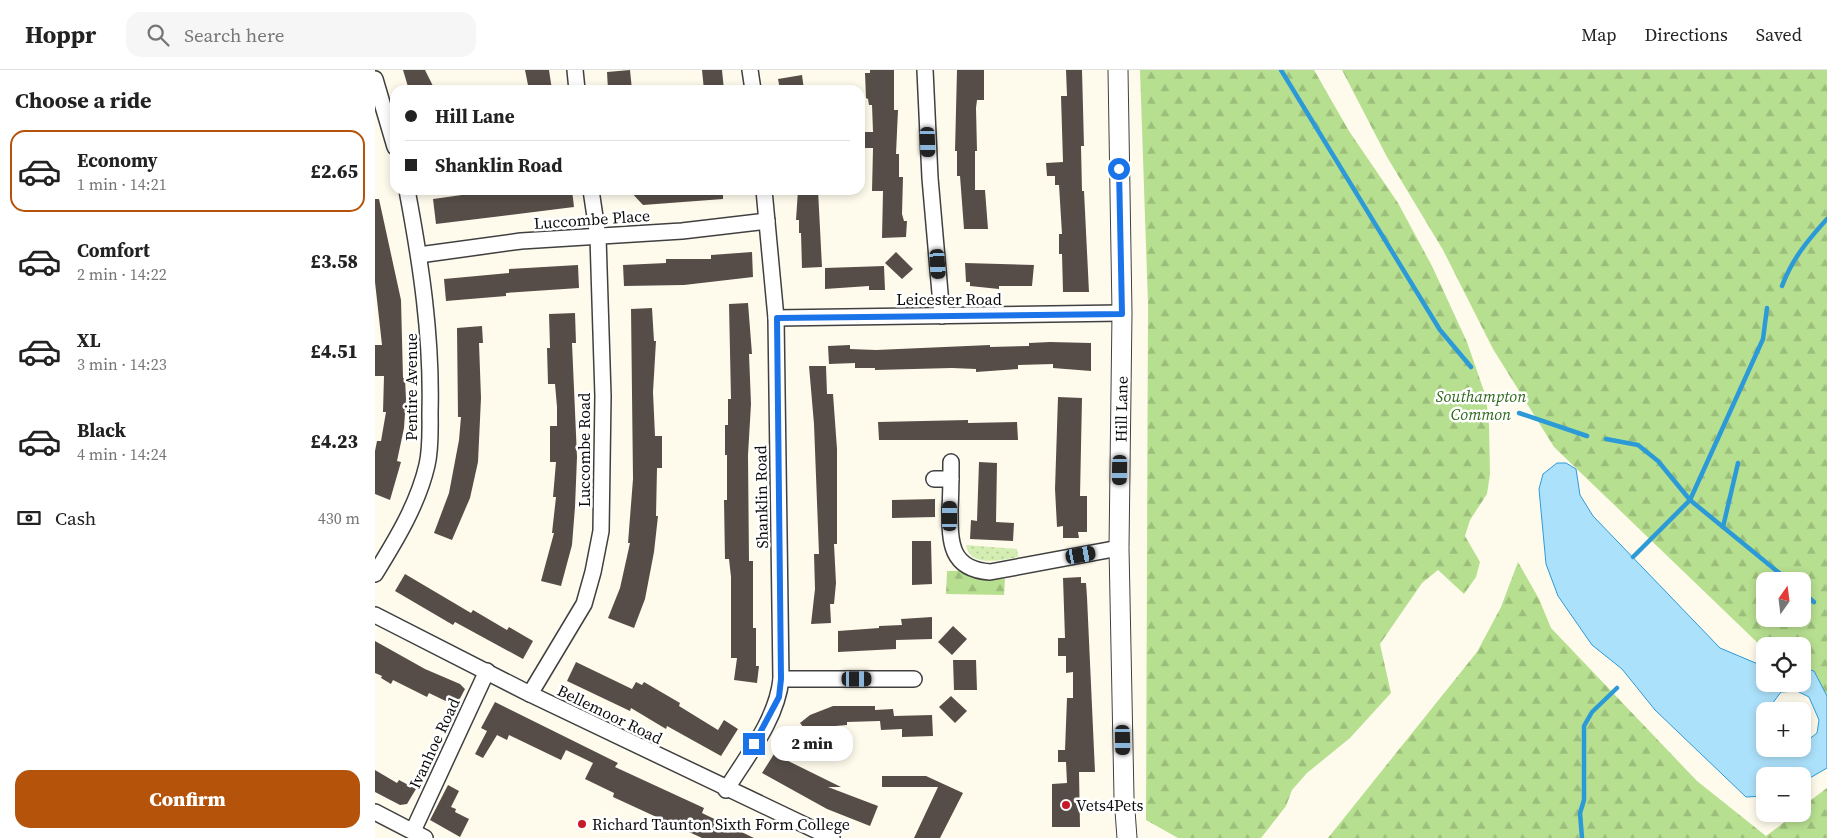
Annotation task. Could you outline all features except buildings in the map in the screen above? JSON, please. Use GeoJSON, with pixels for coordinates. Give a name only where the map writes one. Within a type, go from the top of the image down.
{"type":"FeatureCollection","features":[{"type":"Feature","properties":{"kind":"street"},"geometry":{"type":"LineString","coordinates":[[575,70],[576,85]]}},
{"type":"Feature","properties":{"kind":"street"},"geometry":{"type":"LineString","coordinates":[[750,70],[752,85]]}},
{"type":"Feature","properties":{"kind":"street"},"geometry":{"type":"LineString","coordinates":[[925,70],[930,178],[942,316]]}},
{"type":"Feature","properties":{"kind":"street","name":"Hill Lane"},"geometry":{"type":"LineString","coordinates":[[1118,70],[1122,314],[1119,548],[1124,797],[1127,838]]}},
{"type":"Feature","properties":{"kind":"street"},"geometry":{"type":"LineString","coordinates":[[375,78],[390,130]]}},
{"type":"Feature","properties":{"kind":"street","name":"Pentire Avenue"},"geometry":{"type":"LineString","coordinates":[[375,574],[395,542],[422,484],[427,463],[431,395],[428,326],[419,255],[408,195]]}},
{"type":"Feature","properties":{"kind":"street","name":"Luccombe Road"},"geometry":{"type":"LineString","coordinates":[[530,694],[584,604],[593,572],[601,531],[603,396],[598,237],[592,195]]}},
{"type":"Feature","properties":{"kind":"street","name":"Shanklin Road"},"geometry":{"type":"LineString","coordinates":[[726,790],[772,714],[779,697],[781,679],[777,318],[764,195]]}},
{"type":"Feature","properties":{"kind":"street","name":"Luccombe Place"},"geometry":{"type":"LineString","coordinates":[[419,255],[521,241],[682,231],[767,221]]}},
{"type":"Feature","properties":{"kind":"street","name":"Leicester Road"},"geometry":{"type":"LineString","coordinates":[[777,318],[1122,314]]}},
{"type":"Feature","properties":{"kind":"street"},"geometry":{"type":"LineString","coordinates":[[951,462],[951,544],[961,562],[979,571],[990,572],[1119,548]]}},
{"type":"Feature","properties":{"kind":"street"},"geometry":{"type":"LineString","coordinates":[[934,479],[951,479]]}},
{"type":"Feature","properties":{"kind":"street","name":"Bellemoor Road"},"geometry":{"type":"LineString","coordinates":[[375,615],[530,694],[726,790],[832,838]]}},
{"type":"Feature","properties":{"kind":"street","name":"Ivanhoe Road"},"geometry":{"type":"LineString","coordinates":[[419,834],[487,671]]}},
{"type":"Feature","properties":{"kind":"street"},"geometry":{"type":"LineString","coordinates":[[781,679],[914,679]]}},
{"type":"Feature","properties":{"kind":"street"},"geometry":{"type":"LineString","coordinates":[[375,812],[419,834]]}},
{"type":"Feature","properties":{"kind":"green space","name":"Southampton Common"},"geometry":{"type":"Polygon","coordinates":[[[1140,70],[1314,70],[1349,131],[1398,203],[1432,266],[1467,342],[1486,397],[1489,425],[1490,474],[1487,494],[1470,520],[1465,536],[1480,562],[1476,577],[1464,594],[1438,570],[1422,583],[1380,644],[1391,693],[1350,738],[1307,773],[1292,790],[1286,806],[1261,838],[1178,838],[1146,820],[1148,304],[1140,70]]]}},
{"type":"Feature","properties":{"kind":"green space"},"geometry":{"type":"Polygon","coordinates":[[[1342,70],[1827,70],[1827,696],[1814,671],[1811,670],[1811,637],[1756,637],[1756,641],[1554,447],[1493,349],[1443,250],[1387,157],[1342,70]]]}},
{"type":"Feature","properties":{"kind":"green space"},"geometry":{"type":"Polygon","coordinates":[[[966,545],[1017,549],[1018,557],[996,561],[980,560],[968,552],[966,545]]]}},
{"type":"Feature","properties":{"kind":"green space"},"geometry":{"type":"Polygon","coordinates":[[[1518,562],[1539,599],[1551,628],[1697,781],[1766,836],[1784,822],[1811,822],[1811,800],[1827,788],[1827,838],[1328,838],[1477,652],[1501,607],[1518,562]]]}},
{"type":"Feature","properties":{"kind":"green space"},"geometry":{"type":"Polygon","coordinates":[[[947,571],[960,571],[979,577],[1005,579],[1004,595],[946,594],[947,571]]]}},
{"type":"Feature","properties":{"kind":"water"},"geometry":{"type":"Polygon","coordinates":[[[1557,463],[1566,463],[1576,469],[1580,495],[1593,516],[1720,648],[1756,663],[1756,692],[1781,692],[1774,702],[1756,702],[1756,757],[1811,757],[1811,738],[1817,733],[1819,720],[1809,697],[1799,692],[1811,692],[1811,670],[1814,671],[1827,696],[1827,768],[1811,777],[1811,767],[1756,767],[1756,796],[1746,797],[1655,710],[1622,669],[1592,645],[1558,596],[1546,564],[1539,489],[1543,474],[1557,463]]]}},
{"type":"Feature","properties":{"kind":"waterway"},"geometry":{"type":"LineString","coordinates":[[1281,70],[1440,330],[1471,367]]}},
{"type":"Feature","properties":{"kind":"waterway"},"geometry":{"type":"LineString","coordinates":[[1782,286],[1801,250],[1827,219]]}},
{"type":"Feature","properties":{"kind":"waterway"},"geometry":{"type":"LineString","coordinates":[[1633,557],[1690,500],[1763,339],[1767,308]]}},
{"type":"Feature","properties":{"kind":"waterway"},"geometry":{"type":"LineString","coordinates":[[1519,413],[1587,436]]}},
{"type":"Feature","properties":{"kind":"waterway"},"geometry":{"type":"LineString","coordinates":[[1606,439],[1638,445],[1658,461],[1690,500],[1778,572]]}},
{"type":"Feature","properties":{"kind":"waterway"},"geometry":{"type":"LineString","coordinates":[[1723,527],[1738,463]]}},
{"type":"Feature","properties":{"kind":"waterway"},"geometry":{"type":"LineString","coordinates":[[1582,838],[1580,813],[1584,800],[1584,726],[1592,712],[1617,688]]}},
{"type":"Feature","properties":{"kind":"place","name":"Vets4Pets"},"geometry":{"type":"Point","coordinates":[1066,805]}},
{"type":"Feature","properties":{"kind":"place","name":"Richard Taunton Sixth Form College"},"geometry":{"type":"Point","coordinates":[582,824]}},
{"type":"Feature","properties":{"kind":"route"},"geometry":{"type":"LineString","coordinates":[[754,744],[772,714],[779,697],[781,679],[777,318],[1122,314],[1119,169]]}}]}
